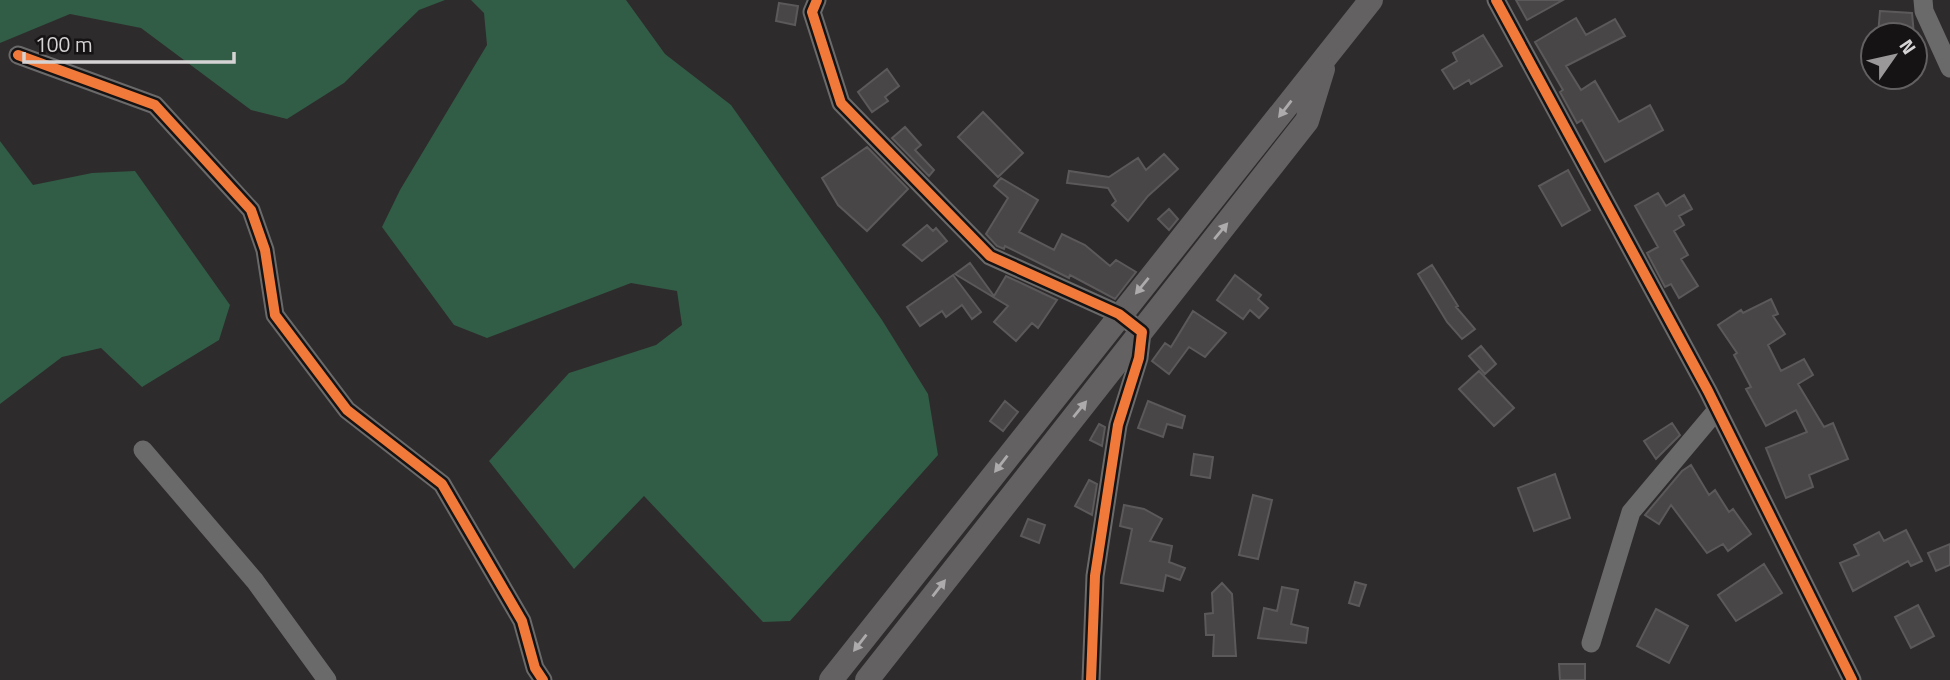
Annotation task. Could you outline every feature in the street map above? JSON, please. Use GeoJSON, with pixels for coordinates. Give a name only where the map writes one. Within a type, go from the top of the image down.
{"type":"FeatureCollection","features":[{"type":"Feature","properties":{"kind":"main road"},"geometry":{"type":"LineString","coordinates":[[831,680],[1371,0]]}},
{"type":"Feature","properties":{"kind":"main road"},"geometry":{"type":"LineString","coordinates":[[867,680],[1307,121],[1327,55]]}},
{"type":"Feature","properties":{"kind":"street"},"geometry":{"type":"LineString","coordinates":[[817,0],[811,12],[841,103],[901,169],[990,256],[1119,314],[1142,332],[1139,358],[1118,425],[1095,576],[1091,680]]}},
{"type":"Feature","properties":{"kind":"street"},"geometry":{"type":"LineString","coordinates":[[1496,0],[1708,391],[1852,680]]}},
{"type":"Feature","properties":{"kind":"street"},"geometry":{"type":"LineString","coordinates":[[1923,0],[1924,11],[1950,68]]}},
{"type":"Feature","properties":{"kind":"street"},"geometry":{"type":"LineString","coordinates":[[18,55],[155,105],[251,210],[265,250],[275,315],[346,410],[442,484],[522,621],[535,668],[543,680]]}},
{"type":"Feature","properties":{"kind":"street"},"geometry":{"type":"LineString","coordinates":[[1591,643],[1631,512],[1716,411]]}},
{"type":"Feature","properties":{"kind":"street"},"geometry":{"type":"LineString","coordinates":[[143,450],[255,581],[327,680]]}},
{"type":"Feature","properties":{"kind":"green space"},"geometry":{"type":"Polygon","coordinates":[[[0,0],[445,0],[419,10],[344,83],[287,119],[251,110],[141,28],[70,14],[0,43],[0,0]]]}},
{"type":"Feature","properties":{"kind":"green space"},"geometry":{"type":"Polygon","coordinates":[[[471,0],[626,0],[665,54],[731,105],[882,320],[928,394],[938,455],[790,621],[763,622],[644,496],[574,569],[489,461],[569,373],[656,345],[682,325],[677,291],[631,283],[487,338],[454,325],[382,227],[400,190],[487,45],[484,13],[471,0]]]}},
{"type":"Feature","properties":{"kind":"green space"},"geometry":{"type":"Polygon","coordinates":[[[0,141],[33,185],[92,173],[135,171],[230,305],[219,340],[142,387],[101,348],[62,357],[0,404],[0,141]]]}},
{"type":"Feature","properties":{"kind":"building"},"geometry":{"type":"Polygon","coordinates":[[[1516,0],[1563,0],[1527,20],[1516,0]]]}},
{"type":"Feature","properties":{"kind":"building"},"geometry":{"type":"Polygon","coordinates":[[[779,3],[798,6],[795,25],[776,21],[779,3]]]}},
{"type":"Feature","properties":{"kind":"building"},"geometry":{"type":"Polygon","coordinates":[[[1880,11],[1912,13],[1913,21],[1879,21],[1880,11]]]}},
{"type":"Feature","properties":{"kind":"building"},"geometry":{"type":"Polygon","coordinates":[[[1576,18],[1586,35],[1615,19],[1625,36],[1566,66],[1581,90],[1595,81],[1619,122],[1650,105],[1663,130],[1605,162],[1582,120],[1577,123],[1560,92],[1563,90],[1535,42],[1576,18]]]}},
{"type":"Feature","properties":{"kind":"building"},"geometry":{"type":"Polygon","coordinates":[[[1483,35],[1502,66],[1471,84],[1469,80],[1454,89],[1442,70],[1457,61],[1453,53],[1483,35]]]}},
{"type":"Feature","properties":{"kind":"building"},"geometry":{"type":"Polygon","coordinates":[[[887,69],[899,86],[885,97],[888,101],[872,112],[858,92],[887,69]]]}},
{"type":"Feature","properties":{"kind":"building"},"geometry":{"type":"Polygon","coordinates":[[[983,112],[1023,153],[998,177],[958,137],[983,112]]]}},
{"type":"Feature","properties":{"kind":"building"},"geometry":{"type":"Polygon","coordinates":[[[905,127],[921,145],[915,150],[934,170],[929,176],[892,138],[905,127]]]}},
{"type":"Feature","properties":{"kind":"building"},"geometry":{"type":"Polygon","coordinates":[[[867,147],[908,189],[867,231],[838,205],[822,178],[867,147]]]}},
{"type":"Feature","properties":{"kind":"building"},"geometry":{"type":"Polygon","coordinates":[[[1164,154],[1178,169],[1148,196],[1128,221],[1112,205],[1116,201],[1108,188],[1067,183],[1069,171],[1109,177],[1138,158],[1146,170],[1164,154]]]}},
{"type":"Feature","properties":{"kind":"building"},"geometry":{"type":"Polygon","coordinates":[[[1568,170],[1590,210],[1562,226],[1539,186],[1568,170]]]}},
{"type":"Feature","properties":{"kind":"building"},"geometry":{"type":"Polygon","coordinates":[[[1001,178],[1038,200],[1019,232],[1054,250],[1062,234],[1085,245],[1110,266],[1116,260],[1136,272],[1115,299],[1070,275],[1069,278],[1005,246],[1004,249],[997,246],[986,234],[1008,198],[994,186],[1001,178]]]}},
{"type":"Feature","properties":{"kind":"building"},"geometry":{"type":"Polygon","coordinates":[[[1658,193],[1666,206],[1684,195],[1692,209],[1679,216],[1684,225],[1674,231],[1688,255],[1681,259],[1698,286],[1679,298],[1671,284],[1665,287],[1647,253],[1658,247],[1635,206],[1658,193]]]}},
{"type":"Feature","properties":{"kind":"building"},"geometry":{"type":"Polygon","coordinates":[[[1169,209],[1178,219],[1169,230],[1158,219],[1169,209]]]}},
{"type":"Feature","properties":{"kind":"building"},"geometry":{"type":"Polygon","coordinates":[[[927,225],[933,231],[936,228],[947,241],[922,261],[903,245],[927,225]]]}},
{"type":"Feature","properties":{"kind":"building"},"geometry":{"type":"Polygon","coordinates":[[[970,263],[994,296],[1006,276],[1057,300],[1038,328],[1032,323],[1016,341],[994,322],[1008,306],[955,274],[970,263]]]}},
{"type":"Feature","properties":{"kind":"building"},"geometry":{"type":"Polygon","coordinates":[[[1432,265],[1458,306],[1456,307],[1475,329],[1462,339],[1447,322],[1418,274],[1432,265]]]}},
{"type":"Feature","properties":{"kind":"building"},"geometry":{"type":"Polygon","coordinates":[[[953,275],[981,312],[972,319],[962,305],[946,317],[942,311],[920,326],[907,307],[953,275]]]}},
{"type":"Feature","properties":{"kind":"building"},"geometry":{"type":"Polygon","coordinates":[[[1235,275],[1261,295],[1258,299],[1268,308],[1259,318],[1250,310],[1243,319],[1217,300],[1235,275]]]}},
{"type":"Feature","properties":{"kind":"building"},"geometry":{"type":"Polygon","coordinates":[[[1771,299],[1778,314],[1773,316],[1785,334],[1768,345],[1781,371],[1804,359],[1813,375],[1798,384],[1824,427],[1833,423],[1848,459],[1809,475],[1813,487],[1786,498],[1766,448],[1807,432],[1796,410],[1766,426],[1746,389],[1751,387],[1734,355],[1737,353],[1718,325],[1741,310],[1743,313],[1771,299]]]}},
{"type":"Feature","properties":{"kind":"building"},"geometry":{"type":"Polygon","coordinates":[[[1193,311],[1226,333],[1205,357],[1189,347],[1169,374],[1152,361],[1165,343],[1171,347],[1193,311]]]}},
{"type":"Feature","properties":{"kind":"building"},"geometry":{"type":"Polygon","coordinates":[[[1481,346],[1496,364],[1485,374],[1469,356],[1481,346]]]}},
{"type":"Feature","properties":{"kind":"building"},"geometry":{"type":"Polygon","coordinates":[[[1479,371],[1514,408],[1494,426],[1459,389],[1479,371]]]}},
{"type":"Feature","properties":{"kind":"building"},"geometry":{"type":"Polygon","coordinates":[[[1005,401],[1018,412],[1003,431],[990,421],[1005,401]]]}},
{"type":"Feature","properties":{"kind":"building"},"geometry":{"type":"Polygon","coordinates":[[[1148,401],[1185,416],[1182,428],[1167,424],[1163,437],[1138,428],[1148,401]]]}},
{"type":"Feature","properties":{"kind":"building"},"geometry":{"type":"Polygon","coordinates":[[[1672,423],[1680,435],[1656,459],[1644,441],[1672,423]]]}},
{"type":"Feature","properties":{"kind":"building"},"geometry":{"type":"Polygon","coordinates":[[[1099,424],[1105,427],[1102,446],[1090,440],[1099,424]]]}},
{"type":"Feature","properties":{"kind":"building"},"geometry":{"type":"Polygon","coordinates":[[[1194,454],[1213,457],[1210,478],[1191,475],[1194,454]]]}},
{"type":"Feature","properties":{"kind":"building"},"geometry":{"type":"Polygon","coordinates":[[[1691,465],[1709,495],[1715,490],[1729,512],[1733,509],[1751,534],[1728,551],[1723,544],[1707,553],[1671,505],[1659,524],[1645,515],[1682,471],[1691,465]]]}},
{"type":"Feature","properties":{"kind":"building"},"geometry":{"type":"Polygon","coordinates":[[[1555,474],[1570,518],[1534,531],[1518,488],[1555,474]]]}},
{"type":"Feature","properties":{"kind":"building"},"geometry":{"type":"Polygon","coordinates":[[[1089,480],[1097,484],[1092,515],[1075,506],[1089,480]]]}},
{"type":"Feature","properties":{"kind":"building"},"geometry":{"type":"Polygon","coordinates":[[[1253,495],[1272,500],[1258,559],[1239,555],[1253,495]]]}},
{"type":"Feature","properties":{"kind":"building"},"geometry":{"type":"Polygon","coordinates":[[[1124,505],[1144,509],[1162,519],[1150,541],[1172,546],[1169,562],[1185,568],[1180,580],[1166,575],[1163,591],[1121,583],[1132,529],[1120,526],[1124,505]]]}},
{"type":"Feature","properties":{"kind":"building"},"geometry":{"type":"Polygon","coordinates":[[[1028,519],[1045,525],[1039,543],[1021,536],[1028,519]]]}},
{"type":"Feature","properties":{"kind":"building"},"geometry":{"type":"Polygon","coordinates":[[[1906,530],[1922,561],[1911,566],[1908,561],[1853,591],[1840,563],[1859,555],[1854,545],[1879,532],[1884,541],[1906,530]]]}},
{"type":"Feature","properties":{"kind":"building"},"geometry":{"type":"Polygon","coordinates":[[[1950,544],[1950,565],[1936,571],[1928,553],[1950,544]]]}},
{"type":"Feature","properties":{"kind":"building"},"geometry":{"type":"Polygon","coordinates":[[[1764,564],[1782,593],[1736,621],[1718,595],[1764,564]]]}},
{"type":"Feature","properties":{"kind":"building"},"geometry":{"type":"Polygon","coordinates":[[[1355,582],[1366,585],[1359,606],[1349,603],[1355,582]]]}},
{"type":"Feature","properties":{"kind":"building"},"geometry":{"type":"Polygon","coordinates":[[[1222,583],[1232,594],[1236,656],[1213,656],[1214,635],[1206,635],[1205,614],[1213,613],[1212,593],[1222,583]]]}},
{"type":"Feature","properties":{"kind":"building"},"geometry":{"type":"Polygon","coordinates":[[[1282,587],[1298,590],[1291,624],[1308,628],[1306,643],[1258,638],[1264,608],[1277,611],[1282,587]]]}},
{"type":"Feature","properties":{"kind":"building"},"geometry":{"type":"Polygon","coordinates":[[[1918,605],[1934,636],[1911,648],[1895,617],[1918,605]]]}},
{"type":"Feature","properties":{"kind":"building"},"geometry":{"type":"Polygon","coordinates":[[[1656,609],[1688,626],[1669,663],[1637,646],[1656,609]]]}},
{"type":"Feature","properties":{"kind":"building"},"geometry":{"type":"Polygon","coordinates":[[[1559,664],[1585,664],[1585,680],[1560,680],[1559,664]]]}},
{"type":"Feature","properties":{"kind":"cycle path"},"geometry":{"type":"LineString","coordinates":[[817,0],[812,12],[841,103],[990,256],[1119,314],[1142,332],[1139,358],[1118,425],[1095,576],[1091,680]]}},
{"type":"Feature","properties":{"kind":"cycle path"},"geometry":{"type":"LineString","coordinates":[[1496,0],[1708,391],[1852,680]]}},
{"type":"Feature","properties":{"kind":"cycle path"},"geometry":{"type":"LineString","coordinates":[[18,55],[155,105],[251,210],[265,250],[275,315],[347,410],[442,484],[522,621],[535,668],[543,680]]}}]}
